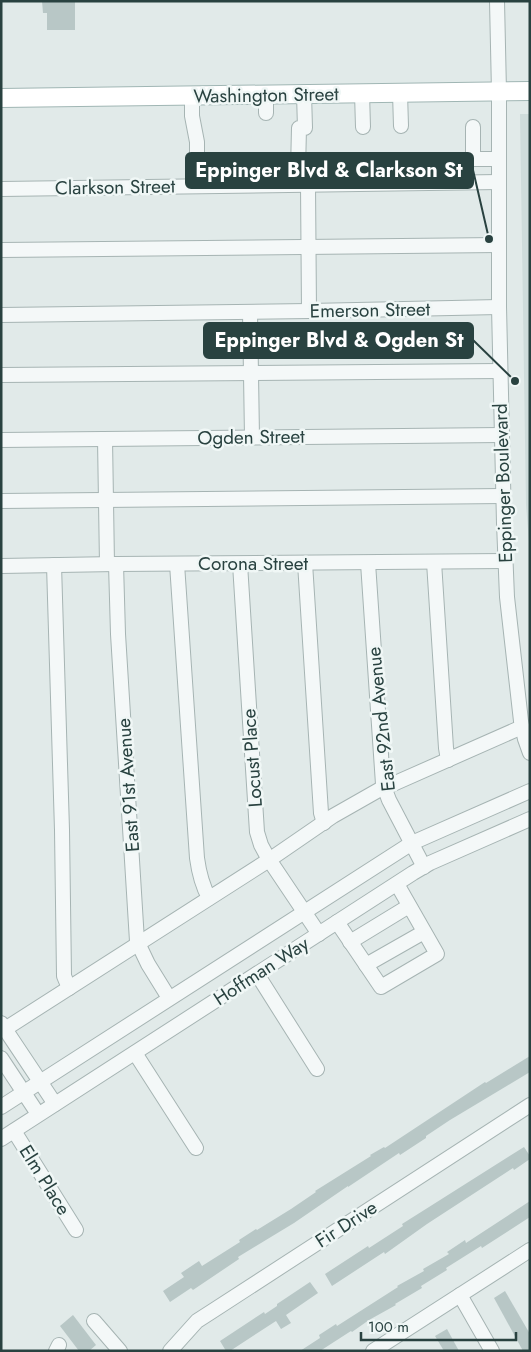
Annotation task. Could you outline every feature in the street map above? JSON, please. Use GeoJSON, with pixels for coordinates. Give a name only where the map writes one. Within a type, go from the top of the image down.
{"type":"FeatureCollection","features":[{"type":"Feature","properties":{"kind":"main road","name":"Washington Street"},"geometry":{"type":"LineString","coordinates":[[1,98],[530,91]]}},
{"type":"Feature","properties":{"kind":"street","name":"Eppinger Boulevard"},"geometry":{"type":"LineString","coordinates":[[497,1],[499,307],[505,561],[507,597],[522,727],[524,739],[530,753]]}},
{"type":"Feature","properties":{"kind":"street"},"geometry":{"type":"LineString","coordinates":[[362,93],[362,127]]}},
{"type":"Feature","properties":{"kind":"street"},"geometry":{"type":"LineString","coordinates":[[400,93],[401,126]]}},
{"type":"Feature","properties":{"kind":"street"},"geometry":{"type":"LineString","coordinates":[[304,94],[305,128],[299,128],[298,170],[353,169]]}},
{"type":"Feature","properties":{"kind":"street"},"geometry":{"type":"LineString","coordinates":[[266,95],[266,113]]}},
{"type":"Feature","properties":{"kind":"street"},"geometry":{"type":"LineString","coordinates":[[192,96],[192,116],[197,142],[197,186]]}},
{"type":"Feature","properties":{"kind":"street"},"geometry":{"type":"LineString","coordinates":[[473,127],[473,183]]}},
{"type":"Feature","properties":{"kind":"street"},"geometry":{"type":"LineString","coordinates":[[473,159],[499,158]]}},
{"type":"Feature","properties":{"kind":"street","name":"Clarkson Street"},"geometry":{"type":"LineString","coordinates":[[1,189],[499,182]]}},
{"type":"Feature","properties":{"kind":"street"},"geometry":{"type":"LineString","coordinates":[[308,185],[309,311]]}},
{"type":"Feature","properties":{"kind":"street"},"geometry":{"type":"LineString","coordinates":[[1,250],[499,245]]}},
{"type":"Feature","properties":{"kind":"street","name":"Emerson Street"},"geometry":{"type":"LineString","coordinates":[[1,315],[499,307]]}},
{"type":"Feature","properties":{"kind":"street"},"geometry":{"type":"LineString","coordinates":[[250,312],[252,437]]}},
{"type":"Feature","properties":{"kind":"street"},"geometry":{"type":"LineString","coordinates":[[1,375],[500,370]]}},
{"type":"Feature","properties":{"kind":"street","name":"Ogden Street"},"geometry":{"type":"LineString","coordinates":[[1,440],[501,436]]}},
{"type":"Feature","properties":{"kind":"street","name":"East 91st Avenue"},"geometry":{"type":"LineString","coordinates":[[105,439],[106,500],[118,634],[138,945],[170,998]]}},
{"type":"Feature","properties":{"kind":"street"},"geometry":{"type":"LineString","coordinates":[[1,501],[503,496]]}},
{"type":"Feature","properties":{"kind":"street","name":"Corona Street"},"geometry":{"type":"LineString","coordinates":[[1,566],[505,561]]}},
{"type":"Feature","properties":{"kind":"street"},"geometry":{"type":"LineString","coordinates":[[434,562],[448,760]]}},
{"type":"Feature","properties":{"kind":"street"},"geometry":{"type":"LineString","coordinates":[[305,563],[321,804],[324,823]]}},
{"type":"Feature","properties":{"kind":"street","name":"East 92nd Avenue"},"geometry":{"type":"LineString","coordinates":[[368,563],[384,788],[424,867]]}},
{"type":"Feature","properties":{"kind":"street"},"geometry":{"type":"LineString","coordinates":[[176,564],[197,858],[200,876],[209,898]]}},
{"type":"Feature","properties":{"kind":"street","name":"Locust Place"},"geometry":{"type":"LineString","coordinates":[[240,564],[256,825],[261,845],[269,860],[319,934]]}},
{"type":"Feature","properties":{"kind":"street"},"geometry":{"type":"LineString","coordinates":[[54,565],[62,830],[64,976],[70,988]]}},
{"type":"Feature","properties":{"kind":"street"},"geometry":{"type":"LineString","coordinates":[[55,1104],[3,1026],[70,988],[324,823],[384,788],[522,727]]}},
{"type":"Feature","properties":{"kind":"street","name":"Hoffman Way"},"geometry":{"type":"LineString","coordinates":[[1,1107],[412,843],[530,791]]}},
{"type":"Feature","properties":{"kind":"street","name":"Hoffman Way"},"geometry":{"type":"LineString","coordinates":[[1,1138],[424,867],[530,819]]}},
{"type":"Feature","properties":{"kind":"street"},"geometry":{"type":"LineString","coordinates":[[337,922],[381,987],[437,954],[397,884]]}},
{"type":"Feature","properties":{"kind":"street"},"geometry":{"type":"LineString","coordinates":[[350,942],[409,906]]}},
{"type":"Feature","properties":{"kind":"street"},"geometry":{"type":"LineString","coordinates":[[366,965],[424,932]]}},
{"type":"Feature","properties":{"kind":"street"},"geometry":{"type":"LineString","coordinates":[[257,974],[317,1069]]}},
{"type":"Feature","properties":{"kind":"street"},"geometry":{"type":"LineString","coordinates":[[135,1053],[196,1148]]}},
{"type":"Feature","properties":{"kind":"street","name":"Elm Place"},"geometry":{"type":"LineString","coordinates":[[1,1058],[38,1114]]}},
{"type":"Feature","properties":{"kind":"street","name":"Fir Drive"},"geometry":{"type":"LineString","coordinates":[[170,1351],[197,1321],[530,1105]]}},
{"type":"Feature","properties":{"kind":"street","name":"Elm Place"},"geometry":{"type":"LineString","coordinates":[[14,1131],[76,1230]]}},
{"type":"Feature","properties":{"kind":"street"},"geometry":{"type":"LineString","coordinates":[[373,1351],[530,1250]]}},
{"type":"Feature","properties":{"kind":"street"},"geometry":{"type":"LineString","coordinates":[[460,1295],[492,1351]]}},
{"type":"Feature","properties":{"kind":"street"},"geometry":{"type":"LineString","coordinates":[[94,1321],[120,1351]]}},
{"type":"Feature","properties":{"kind":"shaded area"},"geometry":{"type":"Polygon","coordinates":[[[520,114],[530,114],[530,553],[526,505],[520,114]]]}},
{"type":"Feature","properties":{"kind":"building"},"geometry":{"type":"Polygon","coordinates":[[[42,1],[75,1],[75,30],[47,30],[47,13],[43,13],[42,1]]]}},
{"type":"Feature","properties":{"kind":"building"},"geometry":{"type":"Polygon","coordinates":[[[530,1056],[530,1072],[450,1120],[400,1155],[399,1153],[294,1223],[238,1257],[239,1259],[193,1290],[191,1288],[170,1302],[163,1291],[184,1277],[181,1273],[199,1261],[202,1266],[240,1242],[239,1240],[256,1229],[291,1209],[370,1155],[385,1148],[485,1082],[530,1056]]]}},
{"type":"Feature","properties":{"kind":"building"},"geometry":{"type":"Polygon","coordinates":[[[524,1147],[530,1159],[427,1224],[385,1254],[384,1252],[332,1286],[325,1274],[368,1246],[369,1248],[403,1226],[402,1224],[524,1147]]]}},
{"type":"Feature","properties":{"kind":"building"},"geometry":{"type":"Polygon","coordinates":[[[530,1201],[530,1217],[482,1248],[481,1246],[446,1268],[447,1270],[421,1286],[422,1288],[396,1305],[320,1351],[300,1351],[320,1338],[319,1335],[336,1324],[337,1326],[397,1286],[424,1271],[423,1269],[449,1254],[447,1252],[465,1240],[466,1243],[530,1201]]]}},
{"type":"Feature","properties":{"kind":"building"},"geometry":{"type":"Polygon","coordinates":[[[310,1282],[318,1293],[286,1315],[291,1323],[281,1329],[276,1321],[230,1351],[226,1351],[220,1341],[264,1312],[265,1314],[310,1282]]]}},
{"type":"Feature","properties":{"kind":"building"},"geometry":{"type":"Polygon","coordinates":[[[505,1291],[530,1334],[530,1351],[523,1351],[494,1298],[505,1291]]]}},
{"type":"Feature","properties":{"kind":"building"},"geometry":{"type":"Polygon","coordinates":[[[73,1315],[96,1345],[89,1351],[79,1351],[60,1326],[73,1315]]]}},
{"type":"Feature","properties":{"kind":"building"},"geometry":{"type":"Polygon","coordinates":[[[447,1329],[459,1351],[444,1351],[435,1336],[447,1329]]]}},
{"type":"Feature","properties":{"kind":"place","name":"Eppinger Blvd & Clarkson St"},"geometry":{"type":"Point","coordinates":[489,239]}},
{"type":"Feature","properties":{"kind":"place","name":"Eppinger Blvd & Ogden St"},"geometry":{"type":"Point","coordinates":[515,381]}}]}
